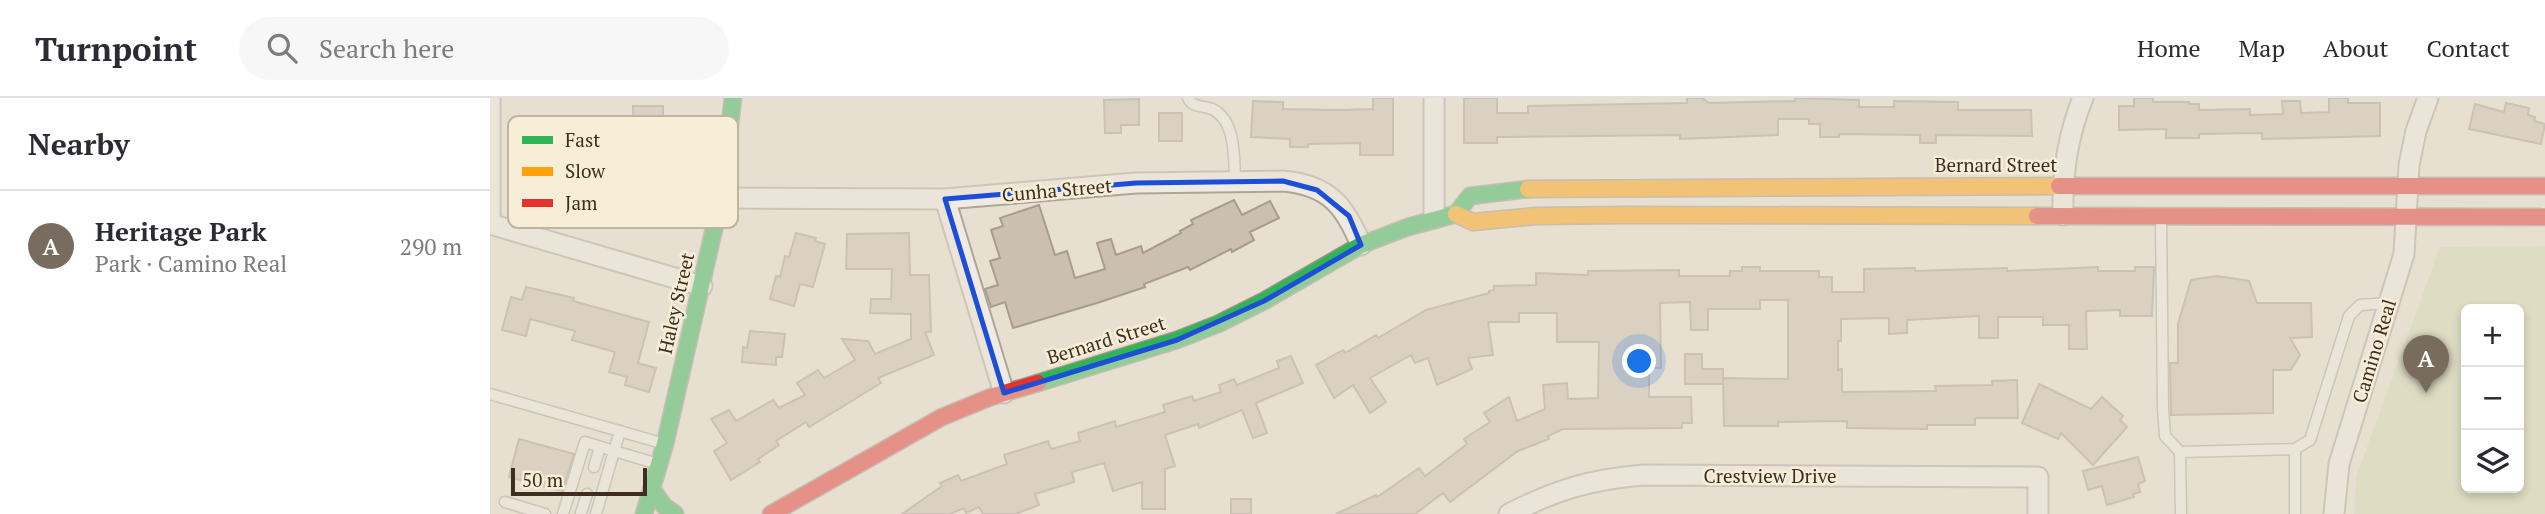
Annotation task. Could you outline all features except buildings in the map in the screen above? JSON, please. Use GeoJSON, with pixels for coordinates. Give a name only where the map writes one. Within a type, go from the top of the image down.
{"type":"FeatureCollection","features":[{"type":"Feature","properties":{"kind":"street"},"geometry":{"type":"LineString","coordinates":[[490,98],[490,224],[702,286]]}},
{"type":"Feature","properties":{"kind":"street","name":"Haley Street"},"geometry":{"type":"LineString","coordinates":[[731,116],[733,98]]}},
{"type":"Feature","properties":{"kind":"street"},"geometry":{"type":"LineString","coordinates":[[1434,98],[1434,218]]}},
{"type":"Feature","properties":{"kind":"street"},"geometry":{"type":"LineString","coordinates":[[2063,215],[2062,186],[2070,135],[2083,98]]}},
{"type":"Feature","properties":{"kind":"street","name":"Camino Real"},"geometry":{"type":"LineString","coordinates":[[2334,514],[2339,464],[2404,254],[2409,164],[2416,131],[2428,98]]}},
{"type":"Feature","properties":{"kind":"street","name":"Cunha Street"},"geometry":{"type":"LineString","coordinates":[[738,198],[945,199],[1136,183],[1235,180],[1295,182],[1336,201],[1349,216],[1361,245]]}},
{"type":"Feature","properties":{"kind":"street","name":"Bernard Street"},"geometry":{"type":"LineString","coordinates":[[1456,214],[1470,196],[1522,189],[1584,187],[2545,186]]}},
{"type":"Feature","properties":{"kind":"street"},"geometry":{"type":"LineString","coordinates":[[945,199],[1004,393]]}},
{"type":"Feature","properties":{"kind":"street","name":"Bernard Street"},"geometry":{"type":"LineString","coordinates":[[771,514],[942,417],[1004,393],[1177,340],[1218,324],[1264,301],[1361,245],[1434,218],[1456,214],[1473,222],[1536,216],[1626,215],[2545,217]]}},
{"type":"Feature","properties":{"kind":"street","name":"Haley Street"},"geometry":{"type":"LineString","coordinates":[[644,514],[665,444],[715,228]]}},
{"type":"Feature","properties":{"kind":"street","name":"Crestview Drive"},"geometry":{"type":"LineString","coordinates":[[1509,514],[1576,484],[1610,477],[1644,475],[2038,477],[2038,514]]}},
{"type":"Feature","properties":{"kind":"street"},"geometry":{"type":"LineString","coordinates":[[652,489],[664,506],[675,514]]}},
{"type":"Feature","properties":{"kind":"street"},"geometry":{"type":"LineString","coordinates":[[1552,493],[1552,514]]}},
{"type":"Feature","properties":{"kind":"lane"},"geometry":{"type":"LineString","coordinates":[[1188,98],[1196,106],[1213,110],[1225,120],[1231,140],[1235,180]]}},
{"type":"Feature","properties":{"kind":"lane"},"geometry":{"type":"LineString","coordinates":[[2161,216],[2164,422],[2165,436],[2180,452],[2181,514]]}},
{"type":"Feature","properties":{"kind":"lane"},"geometry":{"type":"LineString","coordinates":[[2180,452],[2295,449],[2310,440],[2349,316],[2360,305],[2389,303]]}},
{"type":"Feature","properties":{"kind":"lane"},"geometry":{"type":"LineString","coordinates":[[490,394],[665,444]]}},
{"type":"Feature","properties":{"kind":"lane"},"geometry":{"type":"LineString","coordinates":[[563,514],[591,423]]}},
{"type":"Feature","properties":{"kind":"lane"},"geometry":{"type":"LineString","coordinates":[[596,514],[620,431]]}},
{"type":"Feature","properties":{"kind":"lane"},"geometry":{"type":"LineString","coordinates":[[585,442],[659,464]]}},
{"type":"Feature","properties":{"kind":"lane"},"geometry":{"type":"LineString","coordinates":[[594,467],[600,447]]}},
{"type":"Feature","properties":{"kind":"lane"},"geometry":{"type":"LineString","coordinates":[[2295,449],[2295,514]]}},
{"type":"Feature","properties":{"kind":"lane"},"geometry":{"type":"LineString","coordinates":[[582,514],[587,494]]}},
{"type":"Feature","properties":{"kind":"lane"},"geometry":{"type":"LineString","coordinates":[[505,502],[545,514]]}},
{"type":"Feature","properties":{"kind":"highlighted area"},"geometry":{"type":"Polygon","coordinates":[[[1283,181],[1317,190],[1349,216],[1361,245],[1264,301],[1177,340],[1004,393],[945,199],[1136,183],[1283,181]]]}},
{"type":"Feature","properties":{"kind":"green space"},"geometry":{"type":"Polygon","coordinates":[[[2545,246],[2545,514],[2354,514],[2356,477],[2440,247],[2545,246]]]}},
{"type":"Feature","properties":{"kind":"traffic: fast"},"geometry":{"type":"LineString","coordinates":[[731,116],[733,98]]}},
{"type":"Feature","properties":{"kind":"traffic: fast"},"geometry":{"type":"LineString","coordinates":[[1038,383],[1177,340],[1218,324],[1264,301],[1361,245],[1408,227],[1456,214],[1470,196],[1528,189]]}},
{"type":"Feature","properties":{"kind":"traffic: fast"},"geometry":{"type":"LineString","coordinates":[[644,514],[665,444],[714,228]]}},
{"type":"Feature","properties":{"kind":"traffic: fast"},"geometry":{"type":"LineString","coordinates":[[652,489],[664,506],[675,514]]}},
{"type":"Feature","properties":{"kind":"traffic: slow"},"geometry":{"type":"LineString","coordinates":[[1528,189],[2059,186]]}},
{"type":"Feature","properties":{"kind":"traffic: slow"},"geometry":{"type":"LineString","coordinates":[[1456,214],[1473,222],[1536,216],[1626,215],[2037,216]]}},
{"type":"Feature","properties":{"kind":"traffic: jam"},"geometry":{"type":"LineString","coordinates":[[2059,186],[2545,186]]}},
{"type":"Feature","properties":{"kind":"traffic: jam"},"geometry":{"type":"LineString","coordinates":[[2037,216],[2545,217]]}},
{"type":"Feature","properties":{"kind":"traffic: jam"},"geometry":{"type":"LineString","coordinates":[[771,514],[942,417],[991,397],[1038,383]]}},
{"type":"Feature","properties":{"kind":"place","name":"Heritage Park"},"geometry":{"type":"Point","coordinates":[2426,393]}}]}
